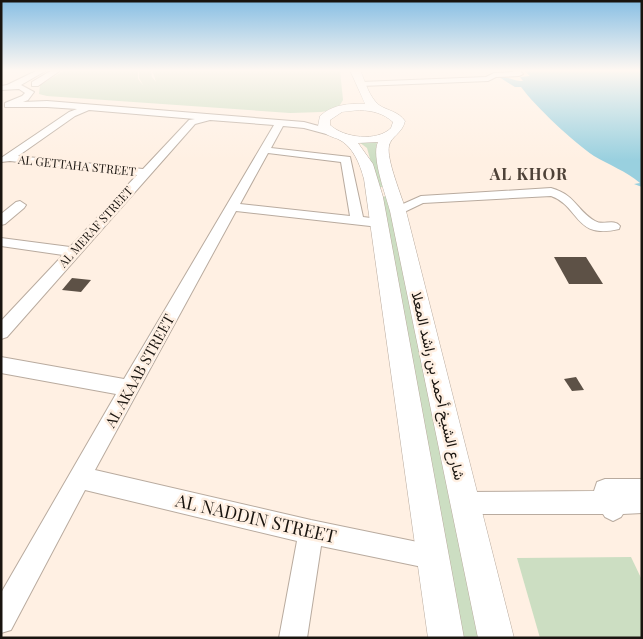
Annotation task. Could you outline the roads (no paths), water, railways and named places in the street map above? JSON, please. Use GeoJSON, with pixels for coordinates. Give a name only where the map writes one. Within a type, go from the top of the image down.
{"type":"FeatureCollection","features":[{"type":"Feature","properties":{"kind":"main road"},"geometry":{"type":"LineString","coordinates":[[343,108],[350,100]]}},
{"type":"Feature","properties":{"kind":"main road"},"geometry":{"type":"LineString","coordinates":[[368,100],[377,109]]}},
{"type":"Feature","properties":{"kind":"main road"},"geometry":{"type":"LineString","coordinates":[[343,108],[377,109],[394,116],[399,121],[399,127],[395,132],[374,140],[337,135],[324,126],[324,119],[329,114],[343,108]]}},
{"type":"Feature","properties":{"kind":"main road","name":"شارع الشيخ أحمد بن راشد المعلا"},"geometry":{"type":"LineString","coordinates":[[337,135],[358,149],[364,160],[381,211],[465,503],[496,638]]}},
{"type":"Feature","properties":{"kind":"main road","name":"شارع الشيخ أحمد بن راشد المعلا"},"geometry":{"type":"LineString","coordinates":[[387,136],[382,147],[381,211],[432,557],[446,638]]}},
{"type":"Feature","properties":{"kind":"street"},"geometry":{"type":"LineString","coordinates":[[58,100],[313,116],[329,114]]}},
{"type":"Feature","properties":{"kind":"street"},"geometry":{"type":"LineString","coordinates":[[5,105],[34,104],[70,110],[91,108],[189,119],[209,118],[304,125],[337,135]]}},
{"type":"Feature","properties":{"kind":"street"},"geometry":{"type":"LineString","coordinates":[[5,161],[70,110]]}},
{"type":"Feature","properties":{"kind":"street","name":"AL MERAF STREET"},"geometry":{"type":"LineString","coordinates":[[1,332],[145,173],[189,119]]}},
{"type":"Feature","properties":{"kind":"street","name":"AL AKAAB STREET"},"geometry":{"type":"LineString","coordinates":[[1,620],[129,388],[280,123]]}},
{"type":"Feature","properties":{"kind":"street"},"geometry":{"type":"LineString","coordinates":[[265,150],[346,159],[381,211]]}},
{"type":"Feature","properties":{"kind":"street","name":"AL GETTAHA STREET"},"geometry":{"type":"LineString","coordinates":[[5,161],[145,173]]}},
{"type":"Feature","properties":{"kind":"street"},"geometry":{"type":"LineString","coordinates":[[381,211],[421,200],[554,192],[564,196],[592,225],[598,227],[614,226]]}},
{"type":"Feature","properties":{"kind":"street"},"geometry":{"type":"LineString","coordinates":[[233,207],[381,211],[421,200]]}},
{"type":"Feature","properties":{"kind":"street"},"geometry":{"type":"LineString","coordinates":[[1,221],[20,205]]}},
{"type":"Feature","properties":{"kind":"street"},"geometry":{"type":"LineString","coordinates":[[1,242],[75,252]]}},
{"type":"Feature","properties":{"kind":"street"},"geometry":{"type":"LineString","coordinates":[[1,365],[129,388]]}},
{"type":"Feature","properties":{"kind":"street","name":"AL NADDIN STREET"},"geometry":{"type":"LineString","coordinates":[[81,478],[311,532],[432,557]]}},
{"type":"Feature","properties":{"kind":"street"},"geometry":{"type":"LineString","coordinates":[[642,490],[605,490],[612,509],[642,509]]}},
{"type":"Feature","properties":{"kind":"street"},"geometry":{"type":"LineString","coordinates":[[465,503],[642,502]]}},
{"type":"Feature","properties":{"kind":"street"},"geometry":{"type":"LineString","coordinates":[[293,638],[311,532]]}},
{"type":"Feature","properties":{"kind":"water"},"geometry":{"type":"Polygon","coordinates":[[[532,100],[642,100],[642,187],[634,184],[640,183],[635,179],[594,156],[545,114],[532,100]]]}},
{"type":"Feature","properties":{"kind":"district","name":"AL KHOR"},"geometry":{"type":"Point","coordinates":[529,174]}}]}
